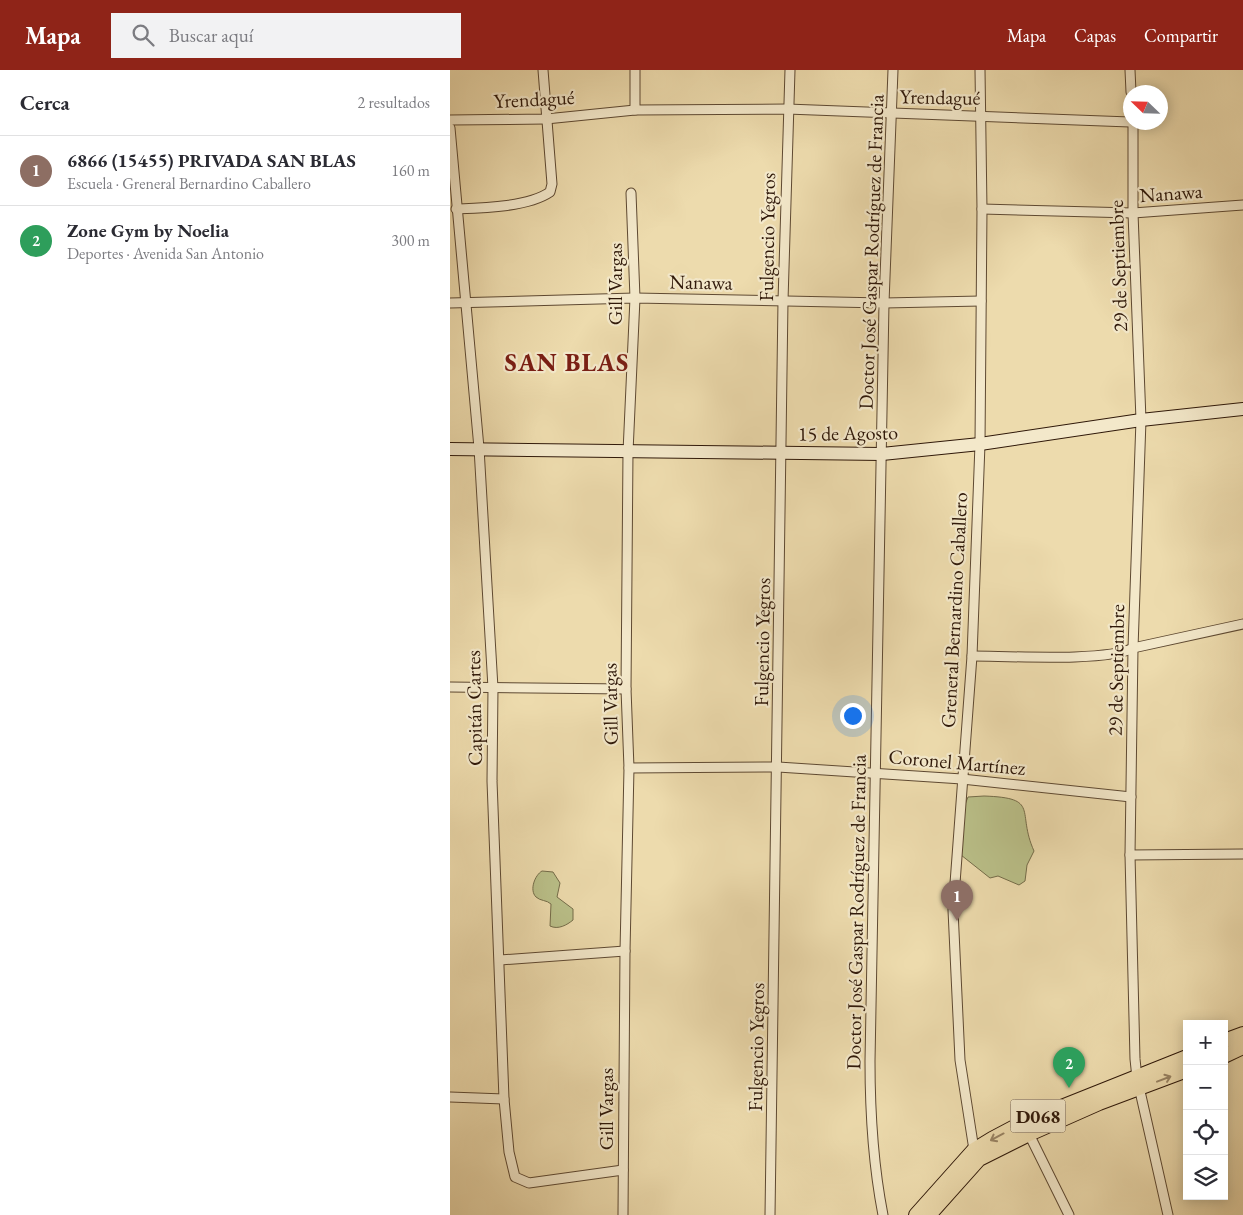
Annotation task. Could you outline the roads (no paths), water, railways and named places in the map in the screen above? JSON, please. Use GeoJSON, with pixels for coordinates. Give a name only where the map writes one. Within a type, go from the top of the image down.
{"type":"FeatureCollection","features":[{"type":"Feature","properties":{"kind":"main road"},"geometry":{"type":"LineString","coordinates":[[1228,1040],[1243,1034]]}},
{"type":"Feature","properties":{"kind":"main road"},"geometry":{"type":"LineString","coordinates":[[1228,1054],[1243,1048]]}},
{"type":"Feature","properties":{"kind":"main road","name":"D068"},"geometry":{"type":"LineString","coordinates":[[1139,1083],[1183,1059]]}},
{"type":"Feature","properties":{"kind":"main road","name":"D068"},"geometry":{"type":"LineString","coordinates":[[916,1215],[974,1150],[1139,1083],[1183,1071]]}},
{"type":"Feature","properties":{"kind":"main road","name":"D068"},"geometry":{"type":"LineString","coordinates":[[929,1215],[979,1159],[1026,1128]]}},
{"type":"Feature","properties":{"kind":"street"},"geometry":{"type":"LineString","coordinates":[[456,209],[510,204],[543,197],[550,192],[552,184],[543,70]]}},
{"type":"Feature","properties":{"kind":"street"},"geometry":{"type":"LineString","coordinates":[[635,70],[635,110]]}},
{"type":"Feature","properties":{"kind":"street","name":"Fulgencio Yegros"},"geometry":{"type":"LineString","coordinates":[[770,1215],[778,768],[783,301],[787,109],[790,70]]}},
{"type":"Feature","properties":{"kind":"street","name":"Doctor José Gaspar Rodríguez de Francia"},"geometry":{"type":"LineString","coordinates":[[882,1215],[875,1174],[870,1112],[884,303],[894,113],[894,70]]}},
{"type":"Feature","properties":{"kind":"street","name":"Greneral Bernardino Caballero"},"geometry":{"type":"LineString","coordinates":[[974,1150],[960,1060],[953,910],[972,656],[980,444],[982,209],[980,70]]}},
{"type":"Feature","properties":{"kind":"street"},"geometry":{"type":"LineString","coordinates":[[1130,70],[1131,85]]}},
{"type":"Feature","properties":{"kind":"street","name":"Yrendagué"},"geometry":{"type":"LineString","coordinates":[[450,120],[546,119],[635,110],[787,109],[1123,122]]}},
{"type":"Feature","properties":{"kind":"street","name":"Capitán Cartes"},"geometry":{"type":"LineString","coordinates":[[450,128],[456,209],[480,448],[493,688],[492,781],[504,1099],[509,1152],[515,1177],[522,1182],[530,1183],[623,1170]]}},
{"type":"Feature","properties":{"kind":"street","name":"29 de Septiembre"},"geometry":{"type":"LineString","coordinates":[[1132,130],[1141,420],[1130,855],[1139,1083],[1168,1215]]}},
{"type":"Feature","properties":{"kind":"street","name":"Gill Vargas"},"geometry":{"type":"LineString","coordinates":[[623,1215],[625,951],[629,768],[626,689],[628,452],[635,298],[631,193]]}},
{"type":"Feature","properties":{"kind":"street","name":"Nanawa"},"geometry":{"type":"LineString","coordinates":[[982,209],[1134,213],[1243,205]]}},
{"type":"Feature","properties":{"kind":"street","name":"Nanawa"},"geometry":{"type":"LineString","coordinates":[[450,303],[635,298],[884,303],[981,301]]}},
{"type":"Feature","properties":{"kind":"street","name":"15 de Agosto"},"geometry":{"type":"LineString","coordinates":[[450,449],[882,454],[980,444],[1141,420],[1243,409]]}},
{"type":"Feature","properties":{"kind":"street"},"geometry":{"type":"LineString","coordinates":[[972,656],[1089,655],[1126,652],[1134,648],[1243,624]]}},
{"type":"Feature","properties":{"kind":"street"},"geometry":{"type":"LineString","coordinates":[[450,687],[626,689]]}},
{"type":"Feature","properties":{"kind":"street","name":"Coronel Martínez"},"geometry":{"type":"LineString","coordinates":[[629,768],[778,768],[876,773],[962,779],[1131,797]]}},
{"type":"Feature","properties":{"kind":"street"},"geometry":{"type":"LineString","coordinates":[[1130,855],[1243,854]]}},
{"type":"Feature","properties":{"kind":"street"},"geometry":{"type":"LineString","coordinates":[[500,960],[625,951]]}},
{"type":"Feature","properties":{"kind":"street"},"geometry":{"type":"LineString","coordinates":[[450,1097],[504,1099]]}},
{"type":"Feature","properties":{"kind":"street"},"geometry":{"type":"LineString","coordinates":[[1026,1128],[1068,1215]]}},
{"type":"Feature","properties":{"kind":"place","name":"6866 (15455) PRIVADA SAN BLAS"},"geometry":{"type":"Point","coordinates":[957,921]}},
{"type":"Feature","properties":{"kind":"place","name":"Zone Gym by Noelia"},"geometry":{"type":"Point","coordinates":[1069,1088]}},
{"type":"Feature","properties":{"kind":"district","name":"SAN BLAS"},"geometry":{"type":"Point","coordinates":[567,362]}}]}
